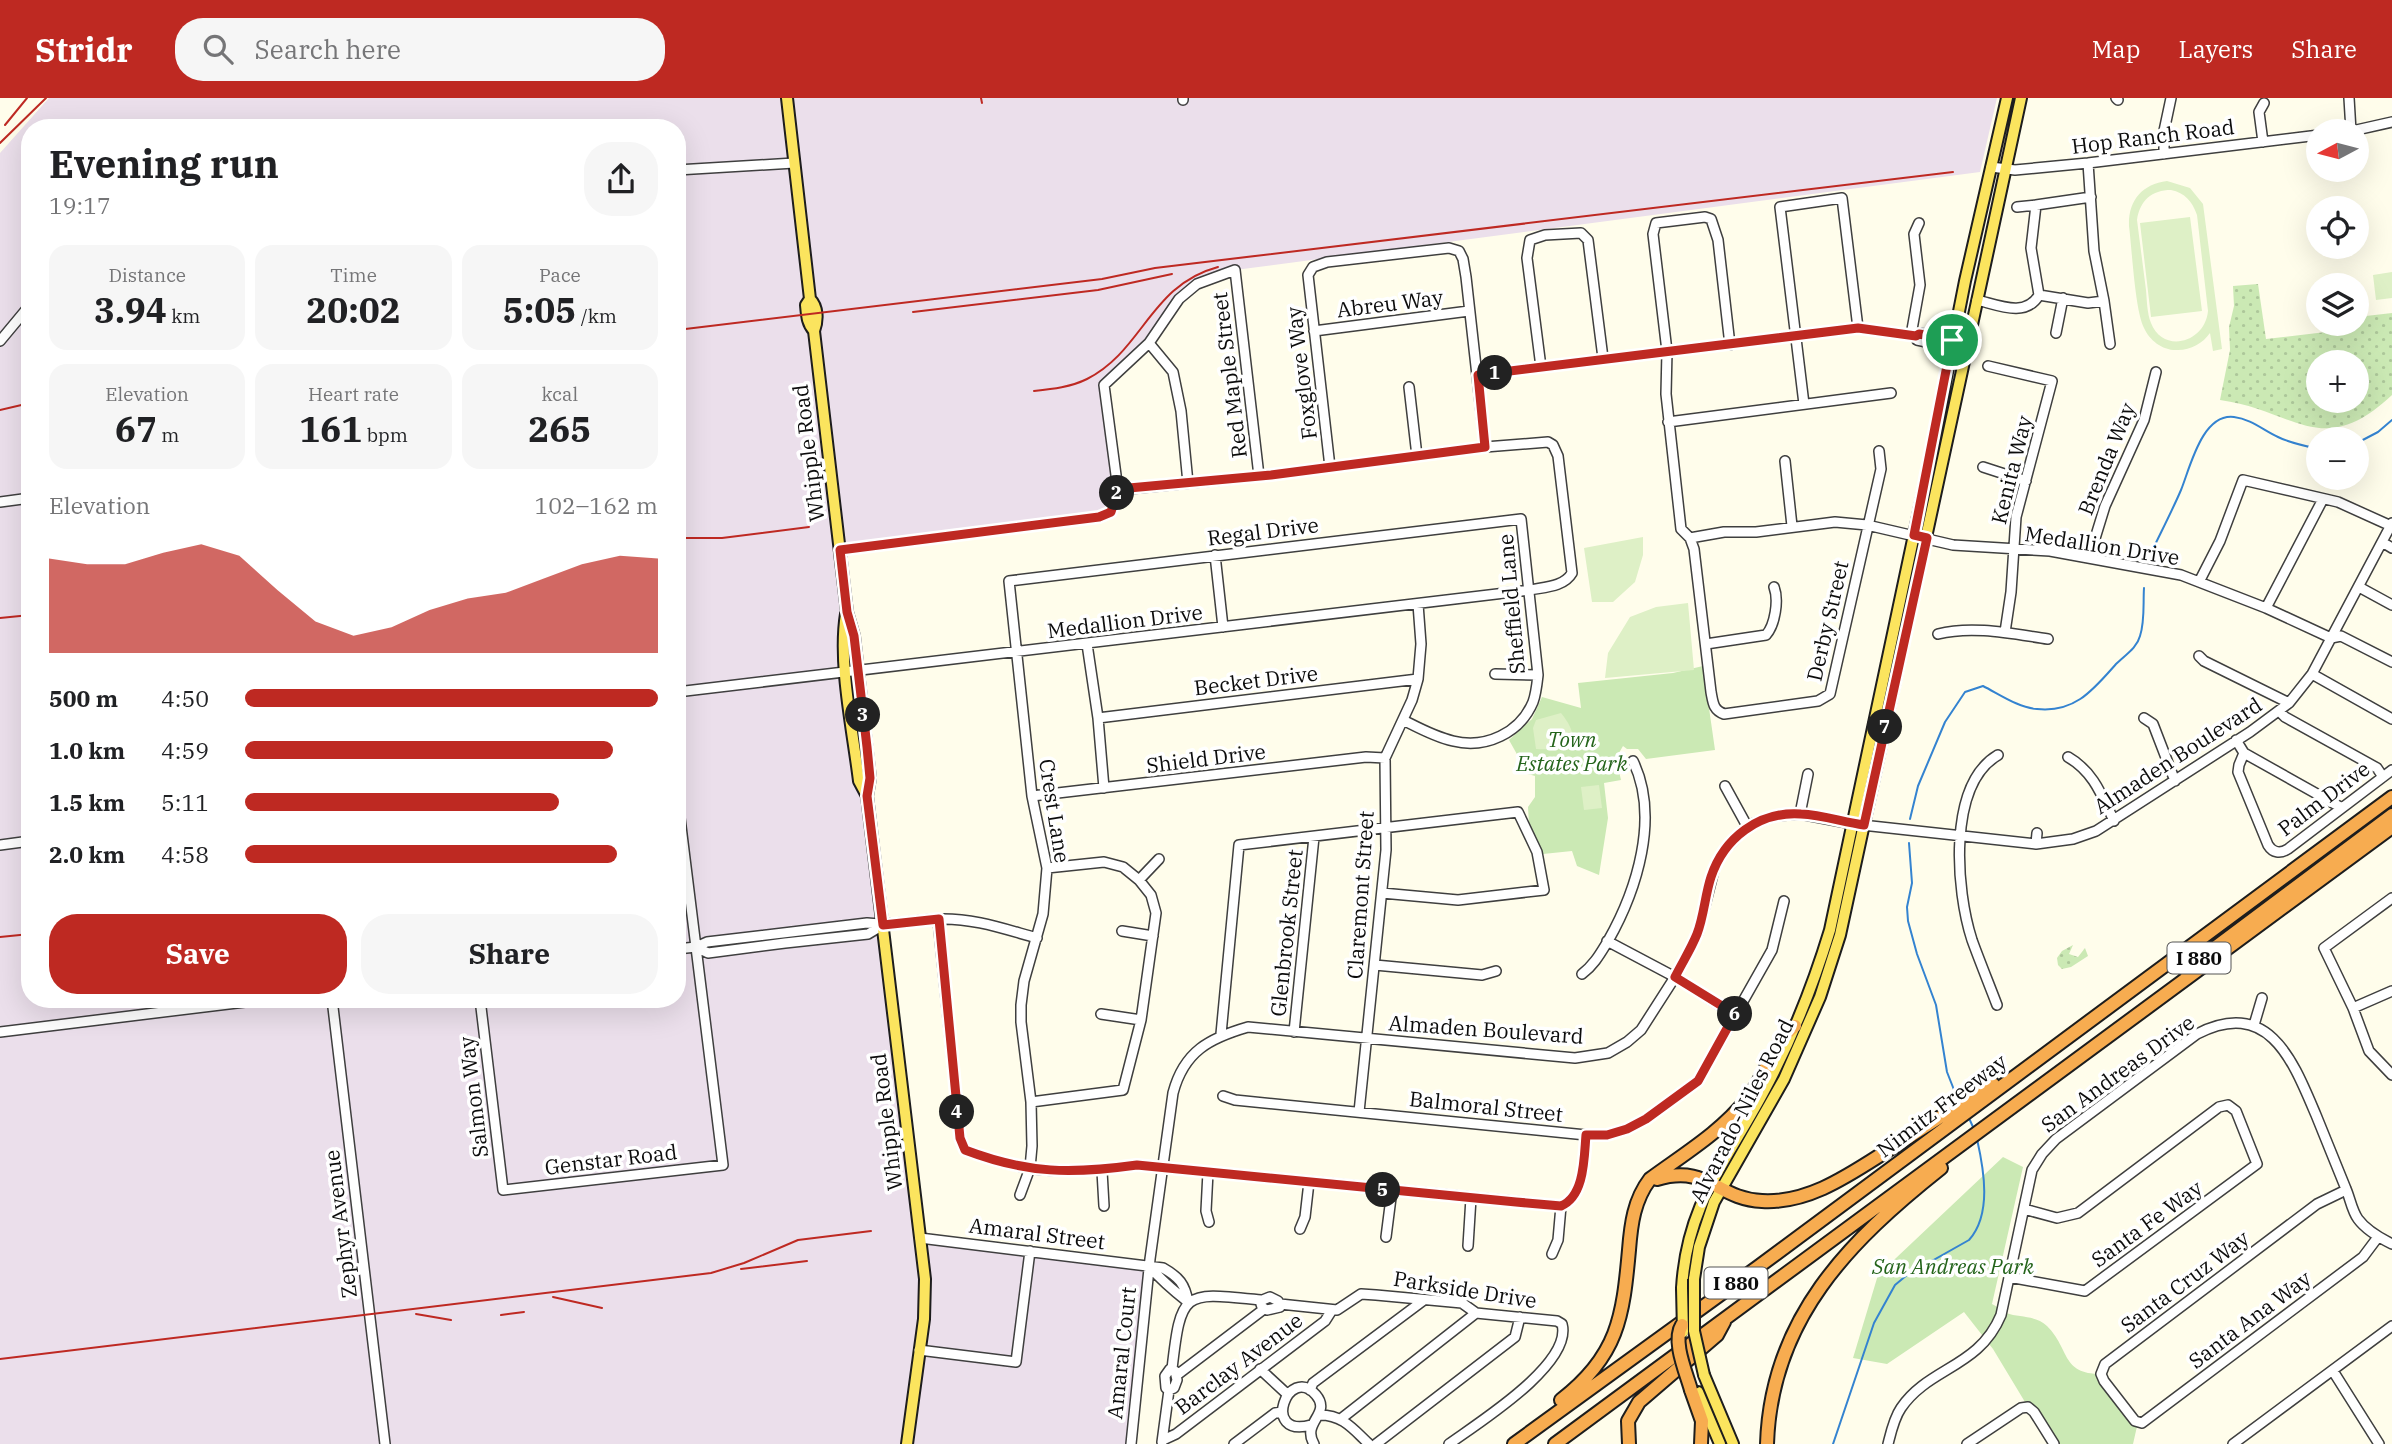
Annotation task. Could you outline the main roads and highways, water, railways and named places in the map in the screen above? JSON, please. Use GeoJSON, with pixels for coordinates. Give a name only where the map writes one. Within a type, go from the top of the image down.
{"type":"FeatureCollection","features":[{"type":"Feature","properties":{"kind":"highway","name":"Nimitz Freeway"},"geometry":{"type":"LineString","coordinates":[[1518,1441],[1947,1120],[2012,1077],[2392,797]]}},
{"type":"Feature","properties":{"kind":"highway","name":"I 880"},"geometry":{"type":"LineString","coordinates":[[2008,1105],[2392,816]]}},
{"type":"Feature","properties":{"kind":"highway","name":"Nimitz Freeway"},"geometry":{"type":"LineString","coordinates":[[1555,1444],[1959,1145],[2008,1105],[2392,827]]}},
{"type":"Feature","properties":{"kind":"highway"},"geometry":{"type":"LineString","coordinates":[[1518,1441],[1532,1423],[1586,1378],[1615,1335],[1623,1304],[1632,1221],[1637,1202],[1650,1179],[1731,1117],[1759,1083],[1784,1034],[1795,1026]]}},
{"type":"Feature","properties":{"kind":"highway"},"geometry":{"type":"LineString","coordinates":[[1645,1187],[1657,1179],[1679,1174],[1693,1175],[1740,1198],[1780,1201],[1800,1197],[1841,1179],[1947,1120]]}},
{"type":"Feature","properties":{"kind":"highway"},"geometry":{"type":"LineString","coordinates":[[1766,1444],[1770,1406],[1781,1363],[1795,1327],[1814,1294],[1843,1256],[1871,1227],[1959,1145]]}},
{"type":"Feature","properties":{"kind":"highway"},"geometry":{"type":"LineString","coordinates":[[1629,1444],[1628,1421],[1639,1402],[1717,1335],[1725,1318]]}},
{"type":"Feature","properties":{"kind":"highway"},"geometry":{"type":"LineString","coordinates":[[1682,1325],[1678,1331],[1679,1343],[1702,1421],[1702,1444]]}},
{"type":"Feature","properties":{"kind":"main road","name":"Whipple Road"},"geometry":{"type":"LineString","coordinates":[[787,98],[810,299],[815,304],[817,323],[814,331],[847,612],[842,637],[852,671],[859,781],[867,796],[920,1238],[925,1299],[907,1444]]}},
{"type":"Feature","properties":{"kind":"main road","name":"Alvarado-Niles Road"},"geometry":{"type":"LineString","coordinates":[[1682,1325],[1682,1288],[1688,1242],[1696,1214],[1763,1119],[1784,1079],[1828,975],[1843,925],[1858,824],[1914,535],[1952,344],[2007,98]]}},
{"type":"Feature","properties":{"kind":"main road","name":"Alvarado-Niles Road"},"geometry":{"type":"LineString","coordinates":[[1733,1444],[1705,1379],[1694,1331],[1694,1279],[1703,1232],[1715,1186],[1795,1026],[1823,952],[1858,824],[1927,538],[2021,98]]}},
{"type":"Feature","properties":{"kind":"main road"},"geometry":{"type":"LineString","coordinates":[[1828,975],[1824,971],[1834,930],[1834,912]]}},
{"type":"Feature","properties":{"kind":"main road"},"geometry":{"type":"LineString","coordinates":[[1693,1388],[1720,1444]]}},
{"type":"Feature","properties":{"kind":"waterway"},"geometry":{"type":"LineString","coordinates":[[2151,553],[2181,490],[2193,456],[2213,424],[2223,418],[2240,418],[2283,439],[2306,446]]}},
{"type":"Feature","properties":{"kind":"waterway"},"geometry":{"type":"LineString","coordinates":[[2369,437],[2392,420]]}},
{"type":"Feature","properties":{"kind":"waterway"},"geometry":{"type":"LineString","coordinates":[[1910,819],[1918,786],[1945,722],[1965,692],[1983,686],[2016,703],[2037,709],[2062,707],[2082,698],[2136,644],[2143,624],[2144,588]]}},
{"type":"Feature","properties":{"kind":"waterway"},"geometry":{"type":"LineString","coordinates":[[1909,843],[1912,883],[1907,907],[1908,921],[1936,1005],[1947,1072],[1958,1100]]}},
{"type":"Feature","properties":{"kind":"waterway"},"geometry":{"type":"LineString","coordinates":[[1968,1116],[1973,1127]]}},
{"type":"Feature","properties":{"kind":"waterway"},"geometry":{"type":"LineString","coordinates":[[1833,1444],[1874,1323],[1895,1285],[1907,1275],[1969,1240],[1976,1229],[1981,1218],[1984,1191],[1977,1139]]}},
{"type":"Feature","properties":{"kind":"railway"},"geometry":{"type":"LineString","coordinates":[[5,125],[27,98]]}},
{"type":"Feature","properties":{"kind":"railway"},"geometry":{"type":"LineString","coordinates":[[25,119],[46,98]]}},
{"type":"Feature","properties":{"kind":"railway"},"geometry":{"type":"LineString","coordinates":[[981,98],[982,103]]}},
{"type":"Feature","properties":{"kind":"railway"},"geometry":{"type":"LineString","coordinates":[[0,143],[21,122]]}},
{"type":"Feature","properties":{"kind":"railway"},"geometry":{"type":"LineString","coordinates":[[686,329],[1102,279],[1155,268],[1953,172]]}},
{"type":"Feature","properties":{"kind":"railway"},"geometry":{"type":"LineString","coordinates":[[1034,391],[1075,384],[1106,367],[1177,288],[1195,276],[1218,267]]}},
{"type":"Feature","properties":{"kind":"railway"},"geometry":{"type":"LineString","coordinates":[[913,312],[1098,290],[1172,274]]}},
{"type":"Feature","properties":{"kind":"railway"},"geometry":{"type":"LineString","coordinates":[[0,410],[21,405]]}},
{"type":"Feature","properties":{"kind":"railway"},"geometry":{"type":"LineString","coordinates":[[686,538],[722,538],[809,527]]}},
{"type":"Feature","properties":{"kind":"railway"},"geometry":{"type":"LineString","coordinates":[[0,618],[21,616]]}},
{"type":"Feature","properties":{"kind":"railway"},"geometry":{"type":"LineString","coordinates":[[0,937],[21,935]]}},
{"type":"Feature","properties":{"kind":"railway"},"geometry":{"type":"LineString","coordinates":[[0,1359],[711,1273],[744,1263],[798,1240],[871,1231]]}},
{"type":"Feature","properties":{"kind":"railway"},"geometry":{"type":"LineString","coordinates":[[741,1269],[807,1261]]}},
{"type":"Feature","properties":{"kind":"railway"},"geometry":{"type":"LineString","coordinates":[[553,1297],[602,1308]]}},
{"type":"Feature","properties":{"kind":"railway"},"geometry":{"type":"LineString","coordinates":[[501,1315],[524,1312]]}},
{"type":"Feature","properties":{"kind":"railway"},"geometry":{"type":"LineString","coordinates":[[416,1314],[451,1320]]}},
{"type":"Feature","properties":{"kind":"park label","name":"Town Estates Park"},"geometry":{"type":"Point","coordinates":[1572,752]}},
{"type":"Feature","properties":{"kind":"park label","name":"San Andreas Park"},"geometry":{"type":"Point","coordinates":[1953,1267]}}]}
